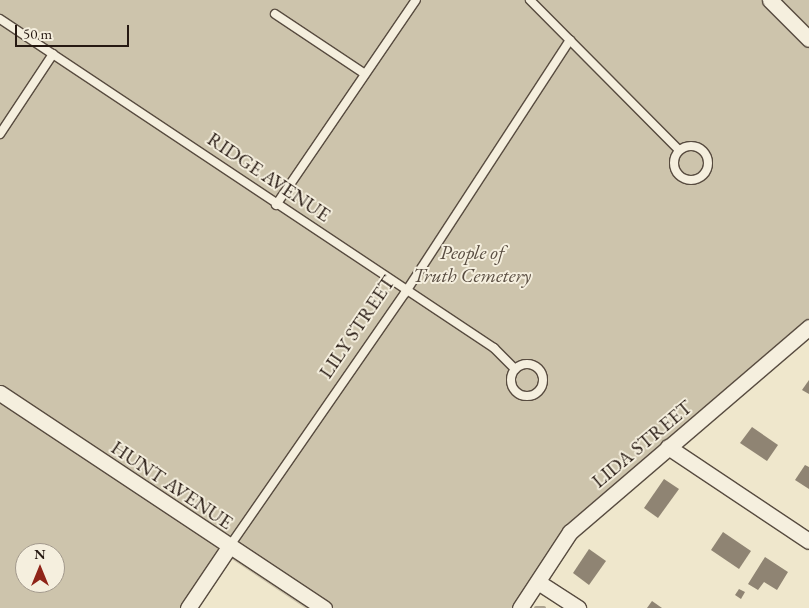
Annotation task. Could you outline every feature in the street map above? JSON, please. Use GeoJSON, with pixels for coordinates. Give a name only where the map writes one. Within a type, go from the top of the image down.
{"type":"FeatureCollection","features":[{"type":"Feature","properties":{"kind":"street"},"geometry":{"type":"LineString","coordinates":[[770,0],[809,39]]}},
{"type":"Feature","properties":{"kind":"street","name":"LIDA STREET"},"geometry":{"type":"LineString","coordinates":[[520,608],[570,532],[809,327]]}},
{"type":"Feature","properties":{"kind":"street","name":"HUNT AVENUE"},"geometry":{"type":"LineString","coordinates":[[0,393],[229,547],[324,608]]}},
{"type":"Feature","properties":{"kind":"street"},"geometry":{"type":"LineString","coordinates":[[668,447],[809,541]]}},
{"type":"Feature","properties":{"kind":"street","name":"LILY STREET"},"geometry":{"type":"LineString","coordinates":[[188,608],[229,547]]}},
{"type":"Feature","properties":{"kind":"street"},"geometry":{"type":"LineString","coordinates":[[538,582],[578,608]]}},
{"type":"Feature","properties":{"kind":"lane"},"geometry":{"type":"LineString","coordinates":[[276,206],[416,0]]}},
{"type":"Feature","properties":{"kind":"lane"},"geometry":{"type":"LineString","coordinates":[[530,0],[680,150]]}},
{"type":"Feature","properties":{"kind":"lane"},"geometry":{"type":"LineString","coordinates":[[275,14],[365,74]]}},
{"type":"Feature","properties":{"kind":"lane","name":"RIDGE AVENUE"},"geometry":{"type":"LineString","coordinates":[[0,19],[404,293],[494,348],[515,369]]}},
{"type":"Feature","properties":{"kind":"lane","name":"LILY STREET"},"geometry":{"type":"LineString","coordinates":[[229,547],[404,293],[570,40]]}},
{"type":"Feature","properties":{"kind":"lane"},"geometry":{"type":"LineString","coordinates":[[0,134],[53,54]]}},
{"type":"Feature","properties":{"kind":"lane"},"geometry":{"type":"LineString","coordinates":[[695,146],[704,151],[708,167],[702,176],[691,180],[680,176],[674,166],[680,150],[695,146]]}},
{"type":"Feature","properties":{"kind":"lane"},"geometry":{"type":"LineString","coordinates":[[525,364],[536,367],[543,381],[539,391],[530,396],[515,392],[510,383],[515,369],[525,364]]}},
{"type":"Feature","properties":{"kind":"green space","name":"People of Truth Cemetery"},"geometry":{"type":"Polygon","coordinates":[[[0,0],[809,0],[809,327],[577,521],[521,608],[305,608],[224,554],[188,608],[0,608],[0,0]]]}},
{"type":"Feature","properties":{"kind":"building"},"geometry":{"type":"Polygon","coordinates":[[[809,380],[809,394],[802,390],[809,380]]]}},
{"type":"Feature","properties":{"kind":"building"},"geometry":{"type":"Polygon","coordinates":[[[752,427],[778,445],[767,461],[740,443],[752,427]]]}},
{"type":"Feature","properties":{"kind":"building"},"geometry":{"type":"Polygon","coordinates":[[[805,465],[809,467],[809,489],[795,480],[805,465]]]}},
{"type":"Feature","properties":{"kind":"building"},"geometry":{"type":"Polygon","coordinates":[[[664,479],[679,489],[658,518],[644,508],[664,479]]]}},
{"type":"Feature","properties":{"kind":"building"},"geometry":{"type":"Polygon","coordinates":[[[723,532],[751,551],[739,569],[711,550],[723,532]]]}},
{"type":"Feature","properties":{"kind":"building"},"geometry":{"type":"Polygon","coordinates":[[[589,549],[606,561],[589,585],[573,573],[589,549]]]}},
{"type":"Feature","properties":{"kind":"building"},"geometry":{"type":"Polygon","coordinates":[[[765,557],[788,572],[777,590],[764,582],[758,590],[748,584],[765,557]]]}},
{"type":"Feature","properties":{"kind":"building"},"geometry":{"type":"Polygon","coordinates":[[[739,589],[745,592],[741,599],[735,595],[739,589]]]}},
{"type":"Feature","properties":{"kind":"building"},"geometry":{"type":"Polygon","coordinates":[[[652,601],[662,608],[647,608],[652,601]]]}},
{"type":"Feature","properties":{"kind":"waterway"},"geometry":{"type":"LineString","coordinates":[[536,608],[544,608]]}}]}
